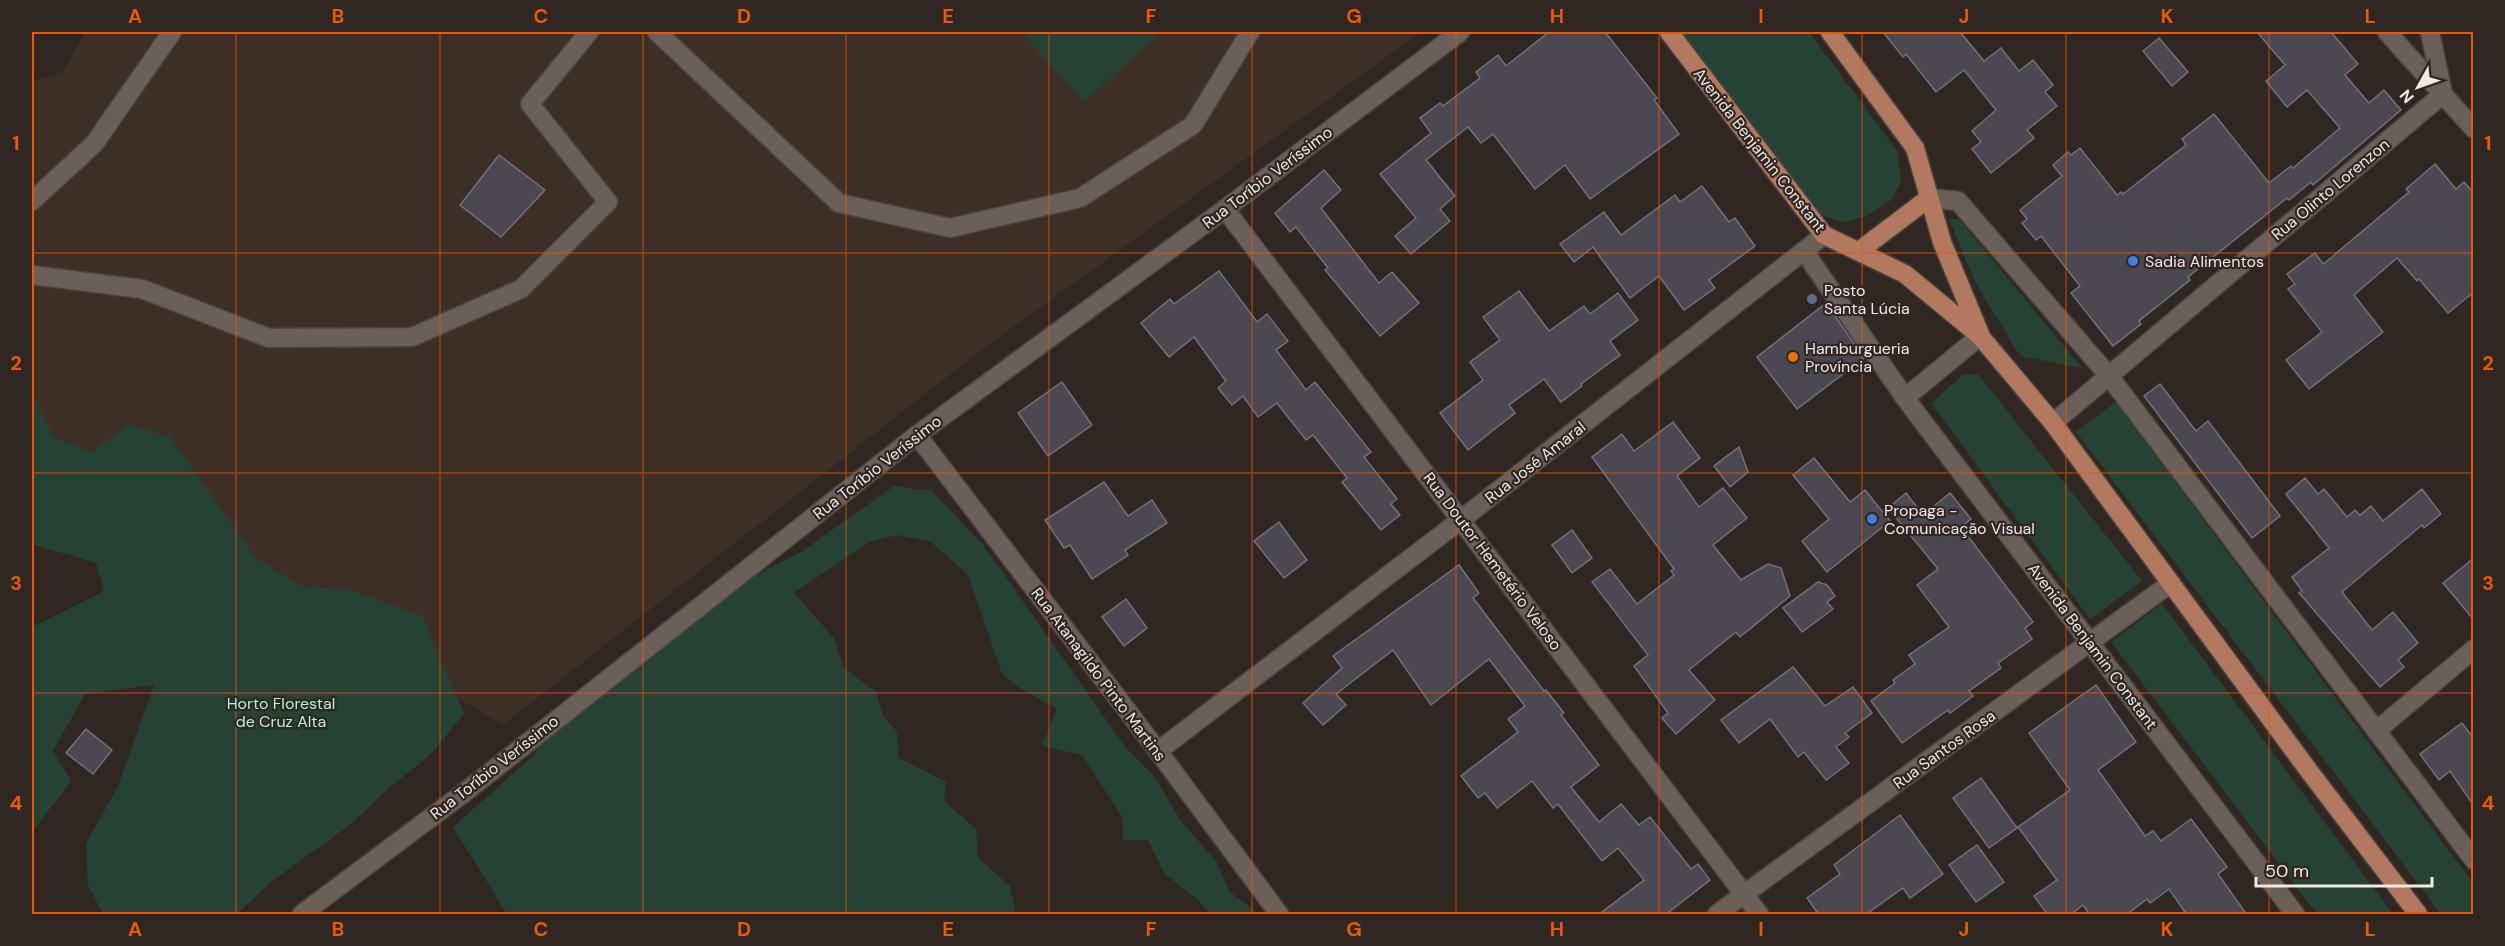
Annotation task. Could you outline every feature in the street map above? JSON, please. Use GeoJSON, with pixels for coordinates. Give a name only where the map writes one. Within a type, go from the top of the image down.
{"type":"FeatureCollection","features":[{"type":"Feature","properties":{"kind":"main road","name":"Avenida Benjamin Constant"},"geometry":{"type":"LineString","coordinates":[[1669,32],[1824,235],[1905,274],[1980,336],[2053,423],[2418,915]]}},
{"type":"Feature","properties":{"kind":"main road","name":"Avenida Benjamin Constant"},"geometry":{"type":"LineString","coordinates":[[1830,32],[1915,148],[1942,242],[1980,336]]}},
{"type":"Feature","properties":{"kind":"main road"},"geometry":{"type":"LineString","coordinates":[[1859,251],[1929,198]]}},
{"type":"Feature","properties":{"kind":"street"},"geometry":{"type":"LineString","coordinates":[[32,201],[94,144],[172,32]]}},
{"type":"Feature","properties":{"kind":"street"},"geometry":{"type":"LineString","coordinates":[[32,275],[142,290],[268,338],[412,337],[521,289],[608,202],[530,104],[589,32]]}},
{"type":"Feature","properties":{"kind":"street"},"geometry":{"type":"LineString","coordinates":[[657,32],[839,203],[950,228],[1080,198],[1184,131],[1193,125],[1250,32]]}},
{"type":"Feature","properties":{"kind":"street","name":"Rua Toríbio Veríssimo"},"geometry":{"type":"LineString","coordinates":[[302,915],[469,789],[916,435],[1225,209],[1460,32]]}},
{"type":"Feature","properties":{"kind":"street"},"geometry":{"type":"LineString","coordinates":[[2387,32],[2474,129]]}},
{"type":"Feature","properties":{"kind":"street"},"geometry":{"type":"LineString","coordinates":[[2430,32],[2443,94]]}},
{"type":"Feature","properties":{"kind":"street","name":"Rua Olinto Lorenzon"},"geometry":{"type":"LineString","coordinates":[[2053,423],[2443,94]]}},
{"type":"Feature","properties":{"kind":"street"},"geometry":{"type":"LineString","coordinates":[[1929,198],[1958,201],[2109,376],[2474,860]]}},
{"type":"Feature","properties":{"kind":"street","name":"Rua Doutor Hemetério Veloso"},"geometry":{"type":"LineString","coordinates":[[1225,209],[1462,519],[1759,915]]}},
{"type":"Feature","properties":{"kind":"street","name":"Rua José Amaral"},"geometry":{"type":"LineString","coordinates":[[1158,751],[1462,519],[1824,235]]}},
{"type":"Feature","properties":{"kind":"street","name":"Avenida Benjamin Constant"},"geometry":{"type":"LineString","coordinates":[[1804,251],[1905,398],[2295,915]]}},
{"type":"Feature","properties":{"kind":"street"},"geometry":{"type":"LineString","coordinates":[[1905,398],[1980,336]]}},
{"type":"Feature","properties":{"kind":"street","name":"Rua Atanagildo Pinto Martins"},"geometry":{"type":"LineString","coordinates":[[916,435],[1158,751],[1279,915]]}},
{"type":"Feature","properties":{"kind":"street","name":"Rua Santos Rosa"},"geometry":{"type":"LineString","coordinates":[[1716,915],[2171,583]]}},
{"type":"Feature","properties":{"kind":"street"},"geometry":{"type":"LineString","coordinates":[[2376,731],[2474,650]]}},
{"type":"Feature","properties":{"kind":"shaded area"},"geometry":{"type":"Polygon","coordinates":[[[85,32],[1421,32],[980,351],[503,725],[32,441],[32,81],[63,72],[85,32]]]}},
{"type":"Feature","properties":{"kind":"green space"},"geometry":{"type":"Polygon","coordinates":[[[1021,32],[1161,32],[1084,102],[1021,32]]]}},
{"type":"Feature","properties":{"kind":"green space"},"geometry":{"type":"Polygon","coordinates":[[[1680,32],[1809,32],[1898,152],[1901,182],[1891,200],[1869,215],[1843,222],[1818,214],[1680,32]]]}},
{"type":"Feature","properties":{"kind":"green space"},"geometry":{"type":"Polygon","coordinates":[[[1949,219],[1959,219],[2082,368],[2020,356],[1975,282],[1949,219]]]}},
{"type":"Feature","properties":{"kind":"green space"},"geometry":{"type":"Polygon","coordinates":[[[1978,374],[2142,581],[2090,619],[1931,403],[1963,375],[1978,374]]]}},
{"type":"Feature","properties":{"kind":"green space","name":"Horto Florestal de Cruz Alta"},"geometry":{"type":"Polygon","coordinates":[[[32,395],[54,437],[93,453],[126,424],[170,437],[255,557],[299,585],[354,591],[422,616],[464,714],[429,756],[389,788],[351,824],[271,882],[237,914],[103,914],[88,885],[86,844],[118,786],[154,685],[85,694],[53,751],[71,781],[32,832],[32,627],[104,591],[96,563],[32,544],[32,395]]]}},
{"type":"Feature","properties":{"kind":"green space"},"geometry":{"type":"Polygon","coordinates":[[[2116,402],[2473,883],[2473,914],[2441,914],[2076,432],[2116,402]]]}},
{"type":"Feature","properties":{"kind":"green space"},"geometry":{"type":"Polygon","coordinates":[[[894,486],[932,491],[984,546],[1126,748],[1155,777],[1181,821],[1216,861],[1230,892],[1259,914],[1210,914],[1198,900],[1165,874],[1148,840],[1123,840],[1123,818],[1082,755],[1042,746],[1057,709],[1020,688],[1002,674],[968,575],[931,542],[898,535],[869,542],[794,593],[834,638],[844,669],[876,691],[883,716],[897,732],[899,758],[946,782],[944,801],[976,829],[978,858],[1010,886],[1016,914],[507,914],[453,827],[535,754],[544,731],[641,667],[747,580],[801,552],[894,486]]]}},
{"type":"Feature","properties":{"kind":"green space"},"geometry":{"type":"Polygon","coordinates":[[[2162,604],[2393,914],[2317,914],[2111,642],[2162,604]]]}},
{"type":"Feature","properties":{"kind":"building"},"geometry":{"type":"Polygon","coordinates":[[[1549,32],[1605,32],[1657,98],[1654,100],[1679,134],[1590,199],[1565,165],[1535,189],[1493,134],[1481,143],[1468,127],[1426,160],[1455,196],[1440,209],[1450,221],[1411,254],[1395,236],[1416,218],[1380,174],[1431,133],[1420,118],[1440,103],[1443,106],[1480,78],[1476,72],[1498,55],[1506,66],[1549,32]]]}},
{"type":"Feature","properties":{"kind":"building"},"geometry":{"type":"Polygon","coordinates":[[[1883,32],[1960,32],[1984,61],[2001,48],[2019,71],[2033,60],[2053,85],[2045,92],[2057,106],[2027,130],[2034,138],[1991,173],[1972,149],[1981,142],[1972,131],[1996,110],[1964,70],[1936,92],[1906,54],[1903,57],[1883,32]]]}},
{"type":"Feature","properties":{"kind":"building"},"geometry":{"type":"Polygon","coordinates":[[[2257,32],[2331,32],[2358,64],[2345,75],[2369,103],[2384,90],[2401,110],[2313,185],[2311,182],[2289,200],[2287,198],[2188,277],[2190,280],[2139,321],[2141,324],[2113,346],[2071,293],[2080,286],[2041,236],[2036,240],[2022,223],[2027,219],[2020,210],[2062,176],[2053,165],[2068,152],[2071,155],[2080,148],[2117,195],[2121,192],[2123,194],[2186,145],[2182,139],[2214,114],[2269,183],[2291,166],[2293,168],[2340,128],[2307,90],[2287,107],[2266,81],[2285,65],[2257,32]]]}},
{"type":"Feature","properties":{"kind":"building"},"geometry":{"type":"Polygon","coordinates":[[[2159,38],[2188,72],[2172,86],[2143,51],[2159,38]]]}},
{"type":"Feature","properties":{"kind":"building"},"geometry":{"type":"Polygon","coordinates":[[[499,155],[545,190],[501,237],[460,205],[499,155]]]}},
{"type":"Feature","properties":{"kind":"building"},"geometry":{"type":"Polygon","coordinates":[[[2435,164],[2456,189],[2464,182],[2474,193],[2474,292],[2448,313],[2419,279],[2417,281],[2397,258],[2354,295],[2383,332],[2309,389],[2286,360],[2322,332],[2288,289],[2295,284],[2287,274],[2315,253],[2323,264],[2409,192],[2406,189],[2435,164]]]}},
{"type":"Feature","properties":{"kind":"building"},"geometry":{"type":"Polygon","coordinates":[[[1324,170],[1341,190],[1321,208],[1379,283],[1392,272],[1419,303],[1380,336],[1325,270],[1328,268],[1296,227],[1290,232],[1275,213],[1324,170]]]}},
{"type":"Feature","properties":{"kind":"building"},"geometry":{"type":"Polygon","coordinates":[[[1702,186],[1729,222],[1735,218],[1755,246],[1709,280],[1715,288],[1684,310],[1659,276],[1630,298],[1593,247],[1574,262],[1560,244],[1604,212],[1621,235],[1675,195],[1680,202],[1702,186]]]}},
{"type":"Feature","properties":{"kind":"building"},"geometry":{"type":"Polygon","coordinates":[[[1219,271],[1257,322],[1267,314],[1288,341],[1276,350],[1306,390],[1315,382],[1371,452],[1364,457],[1397,499],[1391,504],[1400,515],[1381,530],[1342,482],[1347,478],[1313,435],[1306,440],[1277,403],[1258,417],[1243,396],[1232,405],[1218,388],[1226,381],[1194,337],[1169,357],[1141,323],[1170,299],[1174,304],[1219,271]]]}},
{"type":"Feature","properties":{"kind":"building"},"geometry":{"type":"Polygon","coordinates":[[[1519,291],[1549,331],[1584,306],[1590,314],[1618,293],[1638,320],[1610,341],[1620,355],[1581,384],[1582,386],[1561,402],[1544,379],[1509,405],[1515,413],[1468,450],[1440,413],[1483,380],[1470,362],[1500,340],[1483,317],[1519,291]]]}},
{"type":"Feature","properties":{"kind":"building"},"geometry":{"type":"Polygon","coordinates":[[[1826,303],[1864,358],[1797,409],[1757,357],[1826,303]]]}},
{"type":"Feature","properties":{"kind":"building"},"geometry":{"type":"Polygon","coordinates":[[[1062,382],[1092,425],[1048,456],[1018,413],[1062,382]]]}},
{"type":"Feature","properties":{"kind":"building"},"geometry":{"type":"Polygon","coordinates":[[[2160,384],[2196,431],[2208,421],[2280,516],[2252,538],[2144,396],[2160,384]]]}},
{"type":"Feature","properties":{"kind":"building"},"geometry":{"type":"Polygon","coordinates":[[[1673,422],[1700,458],[1677,476],[1699,507],[1723,488],[1747,518],[1713,545],[1741,580],[1768,564],[1781,568],[1790,596],[1740,637],[1736,632],[1689,670],[1715,700],[1676,734],[1662,718],[1668,713],[1634,666],[1648,655],[1592,582],[1610,569],[1637,604],[1674,575],[1671,571],[1674,569],[1592,457],[1622,434],[1634,451],[1673,422]]]}},
{"type":"Feature","properties":{"kind":"building"},"geometry":{"type":"Polygon","coordinates":[[[1739,447],[1748,472],[1730,487],[1714,466],[1739,447]]]}},
{"type":"Feature","properties":{"kind":"building"},"geometry":{"type":"Polygon","coordinates":[[[1814,458],[1850,502],[1865,490],[1890,521],[1827,572],[1802,541],[1829,519],[1793,475],[1814,458]]]}},
{"type":"Feature","properties":{"kind":"building"},"geometry":{"type":"Polygon","coordinates":[[[2305,478],[2318,494],[2324,489],[2347,517],[2355,510],[2360,515],[2371,506],[2383,521],[2422,489],[2441,514],[2424,528],[2422,525],[2342,592],[2372,630],[2393,612],[2418,643],[2398,660],[2404,667],[2380,687],[2299,593],[2302,591],[2292,577],[2329,548],[2286,494],[2305,478]]]}},
{"type":"Feature","properties":{"kind":"building"},"geometry":{"type":"Polygon","coordinates":[[[1104,482],[1128,516],[1152,500],[1167,523],[1125,550],[1128,555],[1092,579],[1070,545],[1064,548],[1045,520],[1104,482]]]}},
{"type":"Feature","properties":{"kind":"building"},"geometry":{"type":"Polygon","coordinates":[[[1906,493],[1923,515],[1950,493],[1971,519],[1961,527],[2033,622],[2025,628],[2032,639],[1998,663],[2001,668],[1969,691],[1973,696],[1950,713],[1948,710],[1902,743],[1871,701],[1895,683],[1893,680],[1915,664],[1909,655],[1949,627],[1917,585],[1938,569],[1888,508],[1906,493]]]}},
{"type":"Feature","properties":{"kind":"building"},"geometry":{"type":"Polygon","coordinates":[[[1279,522],[1307,560],[1284,578],[1254,541],[1279,522]]]}},
{"type":"Feature","properties":{"kind":"building"},"geometry":{"type":"Polygon","coordinates":[[[1572,530],[1592,558],[1572,573],[1552,545],[1572,530]]]}},
{"type":"Feature","properties":{"kind":"building"},"geometry":{"type":"Polygon","coordinates":[[[2474,558],[2474,620],[2443,583],[2474,558]]]}},
{"type":"Feature","properties":{"kind":"building"},"geometry":{"type":"Polygon","coordinates":[[[1459,565],[1479,593],[1473,598],[1544,691],[1546,690],[1564,713],[1561,715],[1599,765],[1571,787],[1599,822],[1621,804],[1639,825],[1650,817],[1691,869],[1698,864],[1710,880],[1665,915],[1598,915],[1644,880],[1618,848],[1602,861],[1558,804],[1553,808],[1532,781],[1497,808],[1485,793],[1478,798],[1461,776],[1518,732],[1508,719],[1525,706],[1489,659],[1431,705],[1393,650],[1336,694],[1346,705],[1323,725],[1303,703],[1342,668],[1333,656],[1459,565]]]}},
{"type":"Feature","properties":{"kind":"building"},"geometry":{"type":"Polygon","coordinates":[[[1818,582],[1827,585],[1835,596],[1827,602],[1833,609],[1802,632],[1783,608],[1818,582]]]}},
{"type":"Feature","properties":{"kind":"building"},"geometry":{"type":"Polygon","coordinates":[[[1126,599],[1147,628],[1124,646],[1102,617],[1126,599]]]}},
{"type":"Feature","properties":{"kind":"building"},"geometry":{"type":"Polygon","coordinates":[[[1793,667],[1825,706],[1853,687],[1872,713],[1845,733],[1849,737],[1836,747],[1849,763],[1826,780],[1804,752],[1798,757],[1770,719],[1739,743],[1721,720],[1793,667]]]}},
{"type":"Feature","properties":{"kind":"building"},"geometry":{"type":"Polygon","coordinates":[[[2096,685],[2136,742],[2098,770],[2145,836],[2153,831],[2161,841],[2191,819],[2227,867],[2218,874],[2247,915],[2187,915],[2169,889],[2150,903],[2147,899],[2126,915],[2090,915],[2083,905],[2070,915],[2048,915],[2034,896],[2057,880],[2018,827],[2070,790],[2029,733],[2096,685]]]}},
{"type":"Feature","properties":{"kind":"building"},"geometry":{"type":"Polygon","coordinates":[[[2462,723],[2474,739],[2474,806],[2450,771],[2439,780],[2420,754],[2462,723]]]}},
{"type":"Feature","properties":{"kind":"building"},"geometry":{"type":"Polygon","coordinates":[[[86,729],[112,750],[93,774],[66,753],[86,729]]]}},
{"type":"Feature","properties":{"kind":"building"},"geometry":{"type":"Polygon","coordinates":[[[1981,778],[2017,828],[1989,848],[1953,798],[1981,778]]]}},
{"type":"Feature","properties":{"kind":"building"},"geometry":{"type":"Polygon","coordinates":[[[1900,815],[1943,874],[1910,898],[1903,888],[1865,915],[1819,915],[1807,898],[1840,874],[1834,865],[1900,815]]]}},
{"type":"Feature","properties":{"kind":"building"},"geometry":{"type":"Polygon","coordinates":[[[1977,845],[2004,882],[1976,902],[1949,865],[1977,845]]]}},
{"type":"Feature","properties":{"kind":"place","name":"Sadia Alimentos"},"geometry":{"type":"Point","coordinates":[2133,261]}},
{"type":"Feature","properties":{"kind":"place","name":"Posto Santa Lúcia"},"geometry":{"type":"Point","coordinates":[1812,299]}},
{"type":"Feature","properties":{"kind":"place","name":"Hamburgueria Província"},"geometry":{"type":"Point","coordinates":[1793,357]}},
{"type":"Feature","properties":{"kind":"place","name":"Propaga - Comunicação Visual"},"geometry":{"type":"Point","coordinates":[1872,519]}}]}
